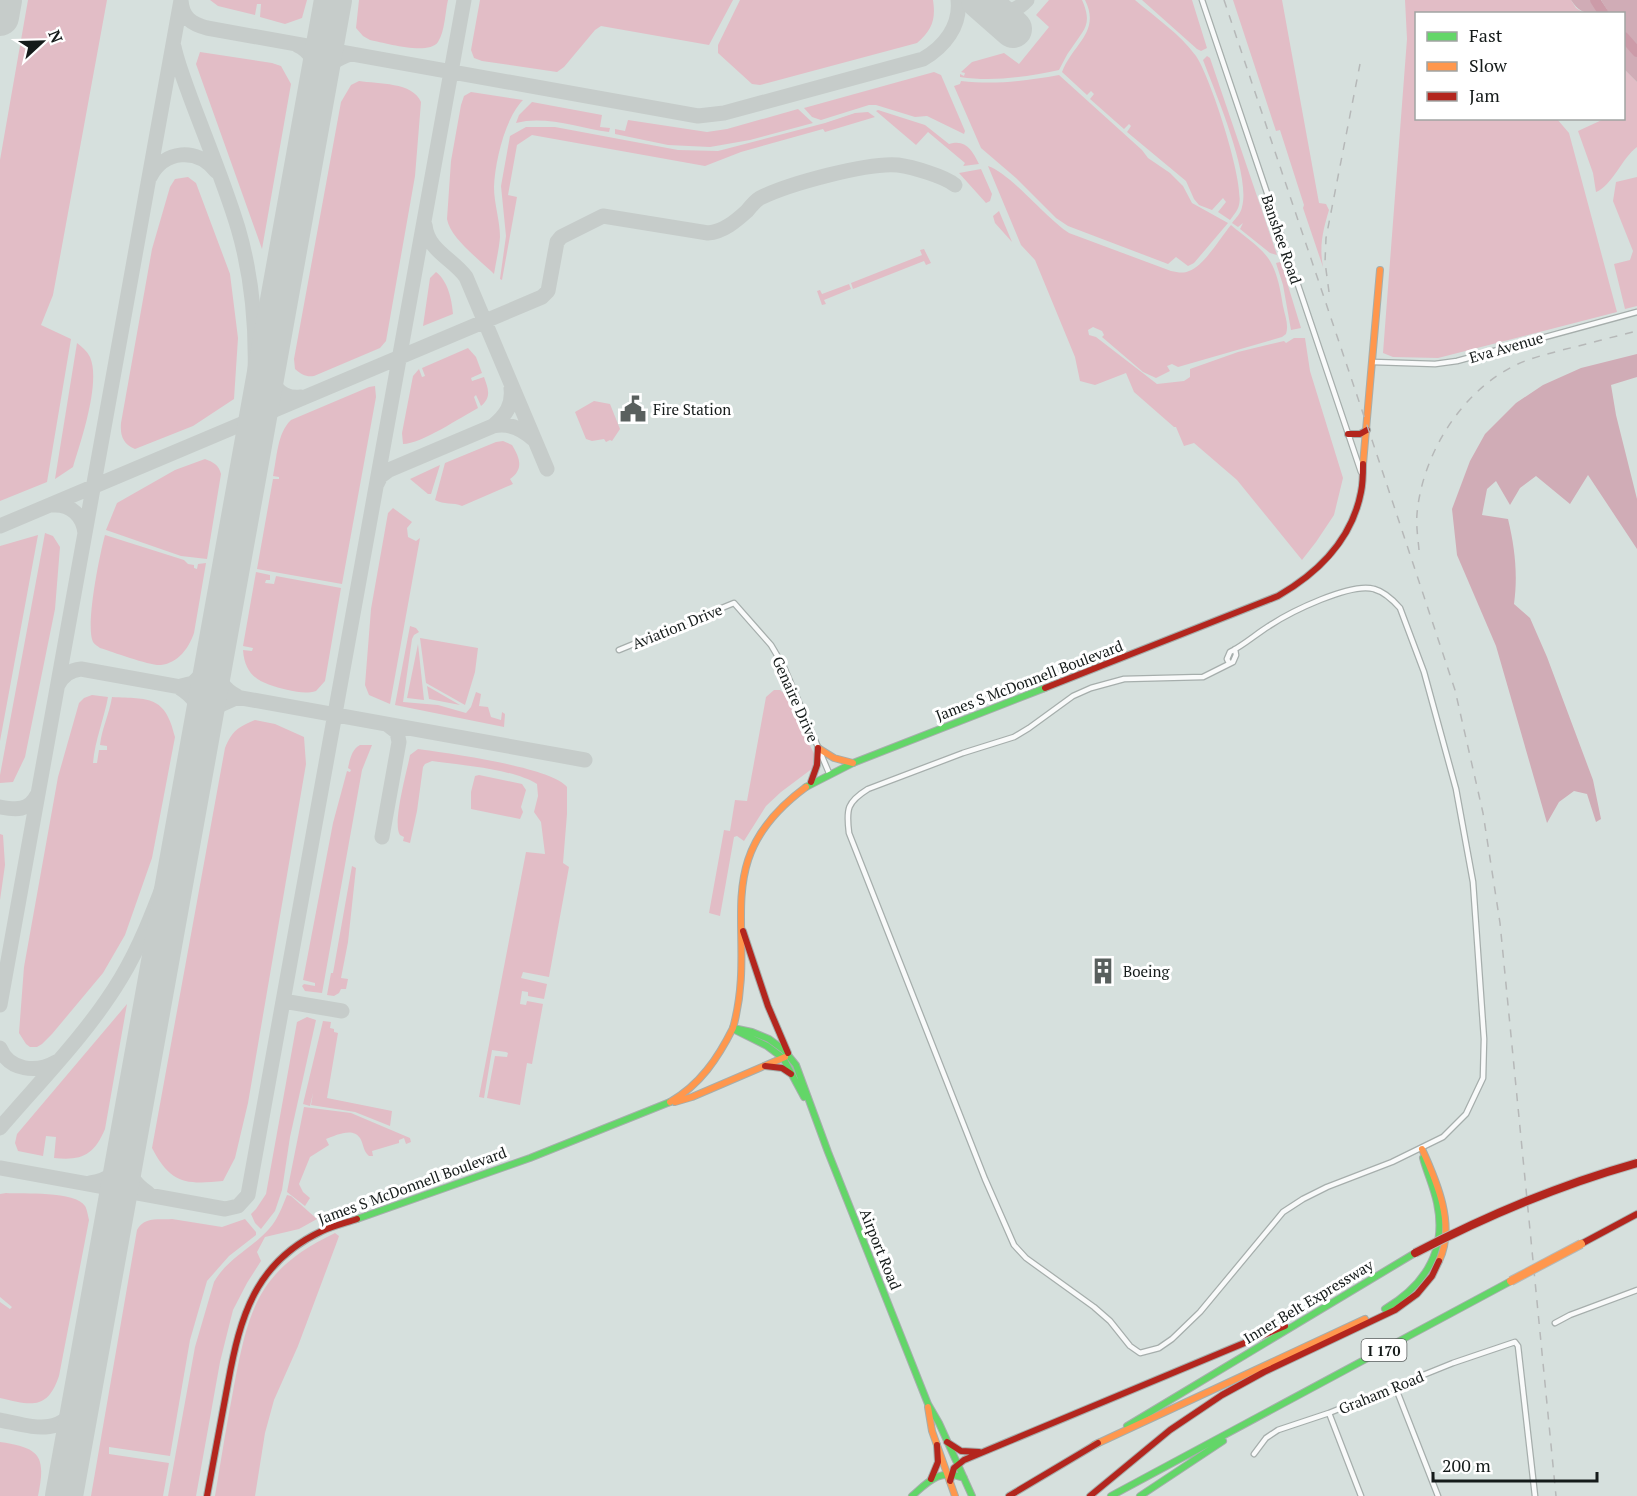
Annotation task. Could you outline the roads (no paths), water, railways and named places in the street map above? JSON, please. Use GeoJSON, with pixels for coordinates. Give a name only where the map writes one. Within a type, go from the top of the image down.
{"type":"FeatureCollection","features":[{"type":"Feature","properties":{"kind":"main road","name":"James S McDonnell Boulevard"},"geometry":{"type":"LineString","coordinates":[[660,1107],[684,1094],[701,1078],[722,1052],[733,1029],[742,983],[740,916],[742,878],[754,844],[782,804],[811,782],[829,773],[1287,591],[1324,564],[1345,536],[1357,509],[1363,477],[1380,270]]}},
{"type":"Feature","properties":{"kind":"main road"},"geometry":{"type":"LineString","coordinates":[[1348,434],[1354,435],[1367,430]]}},
{"type":"Feature","properties":{"kind":"main road"},"geometry":{"type":"LineString","coordinates":[[811,782],[817,765],[818,748],[834,758],[853,763]]}},
{"type":"Feature","properties":{"kind":"main road","name":"Airport Road"},"geometry":{"type":"LineString","coordinates":[[740,916],[747,946],[792,1075],[809,1104]]}},
{"type":"Feature","properties":{"kind":"main road","name":"Airport Road"},"geometry":{"type":"LineString","coordinates":[[733,1029],[750,1030],[772,1041],[801,1076],[809,1104],[928,1404],[972,1496]]}},
{"type":"Feature","properties":{"kind":"main road","name":"James S McDonnell Boulevard"},"geometry":{"type":"LineString","coordinates":[[207,1496],[242,1317],[256,1288],[283,1256],[302,1242],[323,1231],[530,1158],[660,1107],[692,1097],[786,1057]]}},
{"type":"Feature","properties":{"kind":"main road"},"geometry":{"type":"LineString","coordinates":[[765,1066],[782,1068],[792,1075]]}},
{"type":"Feature","properties":{"kind":"main road"},"geometry":{"type":"LineString","coordinates":[[1094,1445],[1378,1313],[1413,1290],[1430,1266],[1439,1238],[1439,1212],[1425,1170],[1422,1149]]}},
{"type":"Feature","properties":{"kind":"main road"},"geometry":{"type":"LineString","coordinates":[[1090,1496],[1169,1431],[1215,1400],[1238,1386],[1395,1310],[1416,1295],[1437,1265],[1446,1230],[1442,1196],[1422,1149]]}},
{"type":"Feature","properties":{"kind":"main road","name":"Inner Belt Expressway"},"geometry":{"type":"LineString","coordinates":[[1009,1496],[1415,1253],[1524,1201],[1580,1180],[1637,1163]]}},
{"type":"Feature","properties":{"kind":"main road","name":"I 170"},"geometry":{"type":"LineString","coordinates":[[1111,1496],[1637,1214]]}},
{"type":"Feature","properties":{"kind":"main road"},"geometry":{"type":"LineString","coordinates":[[949,1476],[957,1464],[982,1452],[1308,1317]]}},
{"type":"Feature","properties":{"kind":"main road","name":"Airport Road"},"geometry":{"type":"LineString","coordinates":[[928,1404],[930,1425],[955,1496]]}},
{"type":"Feature","properties":{"kind":"main road"},"geometry":{"type":"LineString","coordinates":[[1140,1496],[1258,1418]]}},
{"type":"Feature","properties":{"kind":"main road"},"geometry":{"type":"LineString","coordinates":[[947,1442],[961,1451],[982,1452]]}},
{"type":"Feature","properties":{"kind":"main road"},"geometry":{"type":"LineString","coordinates":[[912,1496],[931,1479],[938,1462],[937,1445]]}},
{"type":"Feature","properties":{"kind":"main road"},"geometry":{"type":"LineString","coordinates":[[931,1479],[949,1476],[964,1478]]}},
{"type":"Feature","properties":{"kind":"street","name":"Banshee Road"},"geometry":{"type":"LineString","coordinates":[[1202,0],[1363,477]]}},
{"type":"Feature","properties":{"kind":"street","name":"Eva Avenue"},"geometry":{"type":"LineString","coordinates":[[1373,362],[1435,364],[1457,361],[1637,312]]}},
{"type":"Feature","properties":{"kind":"street"},"geometry":{"type":"LineString","coordinates":[[1359,588],[1373,589],[1388,596],[1400,608],[1406,620],[1424,672],[1459,807],[1475,895],[1484,1039],[1483,1078],[1466,1114],[1443,1137],[1422,1149],[1326,1187],[1303,1198],[1283,1212],[1187,1324],[1159,1348],[1140,1353],[1130,1346],[1102,1314],[1026,1258],[1014,1245],[985,1179],[849,833],[847,814],[850,803],[868,789],[963,753],[1014,737],[1029,729],[1073,696],[1091,688],[1124,679],[1203,677],[1229,663],[1227,659],[1230,652],[1270,625],[1301,608],[1359,588]]}},
{"type":"Feature","properties":{"kind":"street","name":"Aviation Drive"},"geometry":{"type":"LineString","coordinates":[[620,650],[734,603]]}},
{"type":"Feature","properties":{"kind":"street","name":"Genaire Drive"},"geometry":{"type":"LineString","coordinates":[[734,603],[771,645],[784,667],[829,773]]}},
{"type":"Feature","properties":{"kind":"street"},"geometry":{"type":"LineString","coordinates":[[1555,1323],[1570,1315],[1637,1290]]}},
{"type":"Feature","properties":{"kind":"street","name":"Graham Road"},"geometry":{"type":"LineString","coordinates":[[1254,1454],[1271,1434],[1515,1342],[1518,1346],[1535,1496]]}},
{"type":"Feature","properties":{"kind":"street"},"geometry":{"type":"LineString","coordinates":[[1395,1386],[1438,1496]]}},
{"type":"Feature","properties":{"kind":"street"},"geometry":{"type":"LineString","coordinates":[[1329,1413],[1361,1496]]}},
{"type":"Feature","properties":{"kind":"waterway"},"geometry":{"type":"LineString","coordinates":[[1595,0],[1603,12]]}},
{"type":"Feature","properties":{"kind":"waterway"},"geometry":{"type":"LineString","coordinates":[[1625,38],[1637,52]]}},
{"type":"Feature","properties":{"kind":"railway"},"geometry":{"type":"LineString","coordinates":[[1224,0],[1455,690],[1483,813],[1500,923],[1556,1496]]}},
{"type":"Feature","properties":{"kind":"railway"},"geometry":{"type":"LineString","coordinates":[[1329,292],[1325,262],[1326,238],[1360,64]]}},
{"type":"Feature","properties":{"kind":"railway"},"geometry":{"type":"LineString","coordinates":[[1419,550],[1417,514],[1420,492],[1427,470],[1447,428],[1477,392],[1495,377],[1525,361],[1637,331]]}},
{"type":"Feature","properties":{"kind":"place","name":"Fire Station"},"geometry":{"type":"Point","coordinates":[633,409]}},
{"type":"Feature","properties":{"kind":"place","name":"Boeing"},"geometry":{"type":"Point","coordinates":[1103,971]}}]}
